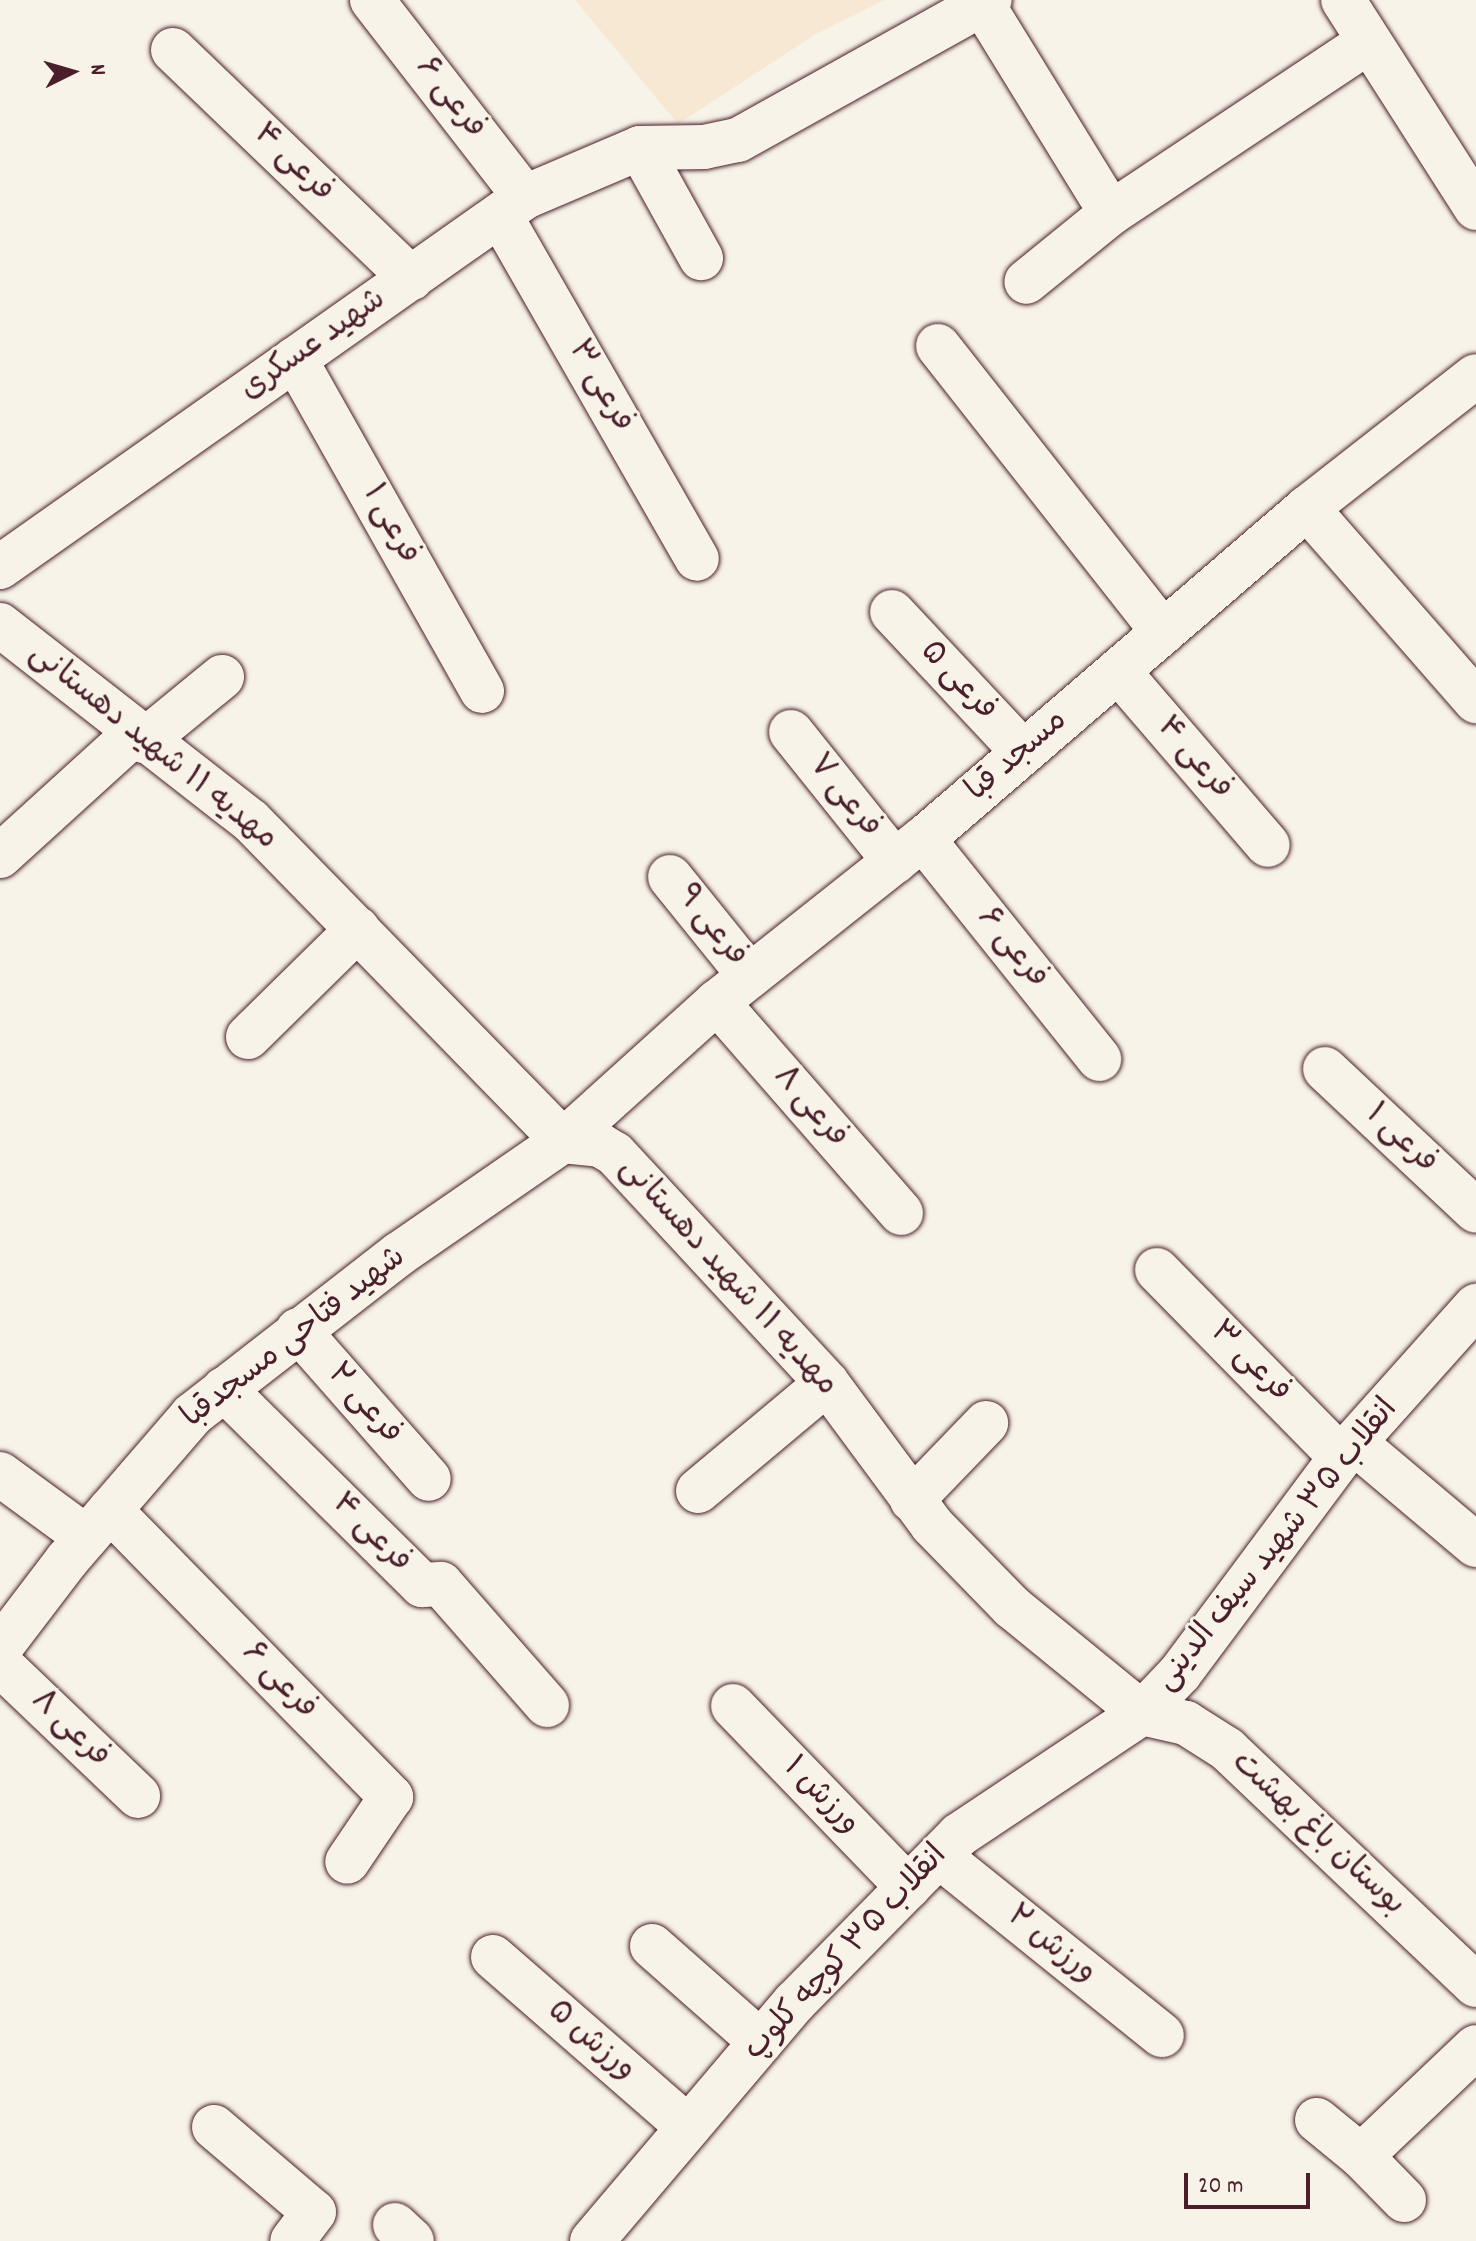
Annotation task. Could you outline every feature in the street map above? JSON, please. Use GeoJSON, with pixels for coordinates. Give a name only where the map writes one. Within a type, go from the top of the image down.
{"type":"FeatureCollection","features":[{"type":"Feature","properties":{"kind":"street","name":"فرعی ۶"},"geometry":{"type":"LineString","coordinates":[[372,0],[513,206]]}},
{"type":"Feature","properties":{"kind":"street"},"geometry":{"type":"LineString","coordinates":[[1343,0],[1367,43],[1469,185]]}},
{"type":"Feature","properties":{"kind":"street","name":"شهید عسکری"},"geometry":{"type":"LineString","coordinates":[[0,567],[513,206],[640,148],[738,140],[987,3]]}},
{"type":"Feature","properties":{"kind":"street"},"geometry":{"type":"LineString","coordinates":[[987,3],[1111,213]]}},
{"type":"Feature","properties":{"kind":"street"},"geometry":{"type":"LineString","coordinates":[[1026,282],[1111,213],[1367,43]]}},
{"type":"Feature","properties":{"kind":"street","name":"فرعی ۴"},"geometry":{"type":"LineString","coordinates":[[173,50],[411,278]]}},
{"type":"Feature","properties":{"kind":"street"},"geometry":{"type":"LineString","coordinates":[[640,148],[701,258]]}},
{"type":"Feature","properties":{"kind":"street","name":"فرعی ۳"},"geometry":{"type":"LineString","coordinates":[[513,206],[697,559]]}},
{"type":"Feature","properties":{"kind":"street"},"geometry":{"type":"LineString","coordinates":[[938,346],[1163,632]]}},
{"type":"Feature","properties":{"kind":"street","name":"فرعی ۱"},"geometry":{"type":"LineString","coordinates":[[295,359],[482,691]]}},
{"type":"Feature","properties":{"kind":"street","name":"مسجد قبا"},"geometry":{"type":"LineString","coordinates":[[563,1141],[733,989],[909,851],[1307,508],[1476,376]]}},
{"type":"Feature","properties":{"kind":"street"},"geometry":{"type":"LineString","coordinates":[[1307,508],[1476,701]]}},
{"type":"Feature","properties":{"kind":"street","name":"فرعی ۵"},"geometry":{"type":"LineString","coordinates":[[892,612],[1023,752]]}},
{"type":"Feature","properties":{"kind":"street","name":"مهدیه ۱۱ شهید دهستانی"},"geometry":{"type":"LineString","coordinates":[[0,625],[139,737],[251,821],[563,1141],[600,1145],[615,1154],[827,1383],[912,1500],[1012,1607],[1142,1713]]}},
{"type":"Feature","properties":{"kind":"street","name":"فرعی ۴"},"geometry":{"type":"LineString","coordinates":[[1119,672],[1268,845]]}},
{"type":"Feature","properties":{"kind":"street"},"geometry":{"type":"LineString","coordinates":[[0,856],[139,737],[222,677]]}},
{"type":"Feature","properties":{"kind":"street","name":"فرعی ۷"},"geometry":{"type":"LineString","coordinates":[[791,732],[909,851]]}},
{"type":"Feature","properties":{"kind":"street","name":"فرعی ۶"},"geometry":{"type":"LineString","coordinates":[[909,851],[1099,1059]]}},
{"type":"Feature","properties":{"kind":"street","name":"فرعی ۹"},"geometry":{"type":"LineString","coordinates":[[670,877],[733,989]]}},
{"type":"Feature","properties":{"kind":"street"},"geometry":{"type":"LineString","coordinates":[[248,1037],[358,929]]}},
{"type":"Feature","properties":{"kind":"street","name":"فرعی ۸"},"geometry":{"type":"LineString","coordinates":[[733,989],[901,1213]]}},
{"type":"Feature","properties":{"kind":"street","name":"فرعی ۱"},"geometry":{"type":"LineString","coordinates":[[1325,1069],[1476,1211]]}},
{"type":"Feature","properties":{"kind":"street","name":"شهید فتاحی مسجدقبا"},"geometry":{"type":"LineString","coordinates":[[0,1648],[98,1523],[192,1415],[298,1330],[563,1141]]}},
{"type":"Feature","properties":{"kind":"street","name":"فرعی ۳"},"geometry":{"type":"LineString","coordinates":[[1157,1270],[1348,1450]]}},
{"type":"Feature","properties":{"kind":"street","name":"انقلاب ۳۵ شهید سیف الدینی"},"geometry":{"type":"LineString","coordinates":[[1142,1713],[1180,1673],[1348,1450],[1476,1306]]}},
{"type":"Feature","properties":{"kind":"street","name":"فرعی ۲"},"geometry":{"type":"LineString","coordinates":[[298,1330],[429,1479]]}},
{"type":"Feature","properties":{"kind":"street"},"geometry":{"type":"LineString","coordinates":[[698,1491],[827,1383]]}},
{"type":"Feature","properties":{"kind":"street","name":"فرعی ۴"},"geometry":{"type":"LineString","coordinates":[[224,1389],[422,1585],[441,1584],[547,1705]]}},
{"type":"Feature","properties":{"kind":"street"},"geometry":{"type":"LineString","coordinates":[[912,1500],[986,1423]]}},
{"type":"Feature","properties":{"kind":"street"},"geometry":{"type":"LineString","coordinates":[[1348,1450],[1476,1545]]}},
{"type":"Feature","properties":{"kind":"street"},"geometry":{"type":"LineString","coordinates":[[0,1474],[98,1523]]}},
{"type":"Feature","properties":{"kind":"street","name":"فرعی ۶"},"geometry":{"type":"LineString","coordinates":[[98,1523],[391,1797],[347,1862]]}},
{"type":"Feature","properties":{"kind":"street","name":"فرعی ۸"},"geometry":{"type":"LineString","coordinates":[[0,1664],[138,1796]]}},
{"type":"Feature","properties":{"kind":"street","name":"ورزش ۱"},"geometry":{"type":"LineString","coordinates":[[733,1706],[908,1887]]}},
{"type":"Feature","properties":{"kind":"street","name":"انقلاب ۳۵ کوچه کلوپ"},"geometry":{"type":"LineString","coordinates":[[592,2241],[761,2042],[959,1835],[1142,1713]]}},
{"type":"Feature","properties":{"kind":"street","name":"بوستان باغ بهشت"},"geometry":{"type":"LineString","coordinates":[[1142,1713],[1186,1723],[1227,1749],[1476,1985]]}},
{"type":"Feature","properties":{"kind":"street","name":"ورزش ۲"},"geometry":{"type":"LineString","coordinates":[[939,1856],[1162,2035]]}},
{"type":"Feature","properties":{"kind":"street"},"geometry":{"type":"LineString","coordinates":[[652,1946],[761,2042]]}},
{"type":"Feature","properties":{"kind":"street","name":"ورزش ۵"},"geometry":{"type":"LineString","coordinates":[[493,1957],[688,2127]]}},
{"type":"Feature","properties":{"kind":"street"},"geometry":{"type":"LineString","coordinates":[[1361,2156],[1476,2047]]}},
{"type":"Feature","properties":{"kind":"street"},"geometry":{"type":"LineString","coordinates":[[1317,2120],[1361,2156],[1404,2200]]}},
{"type":"Feature","properties":{"kind":"street"},"geometry":{"type":"LineString","coordinates":[[214,2127],[314,2212],[292,2241]]}},
{"type":"Feature","properties":{"kind":"shaded area"},"geometry":{"type":"Polygon","coordinates":[[[575,0],[885,0],[816,34],[678,124],[575,0]]]}}]}
